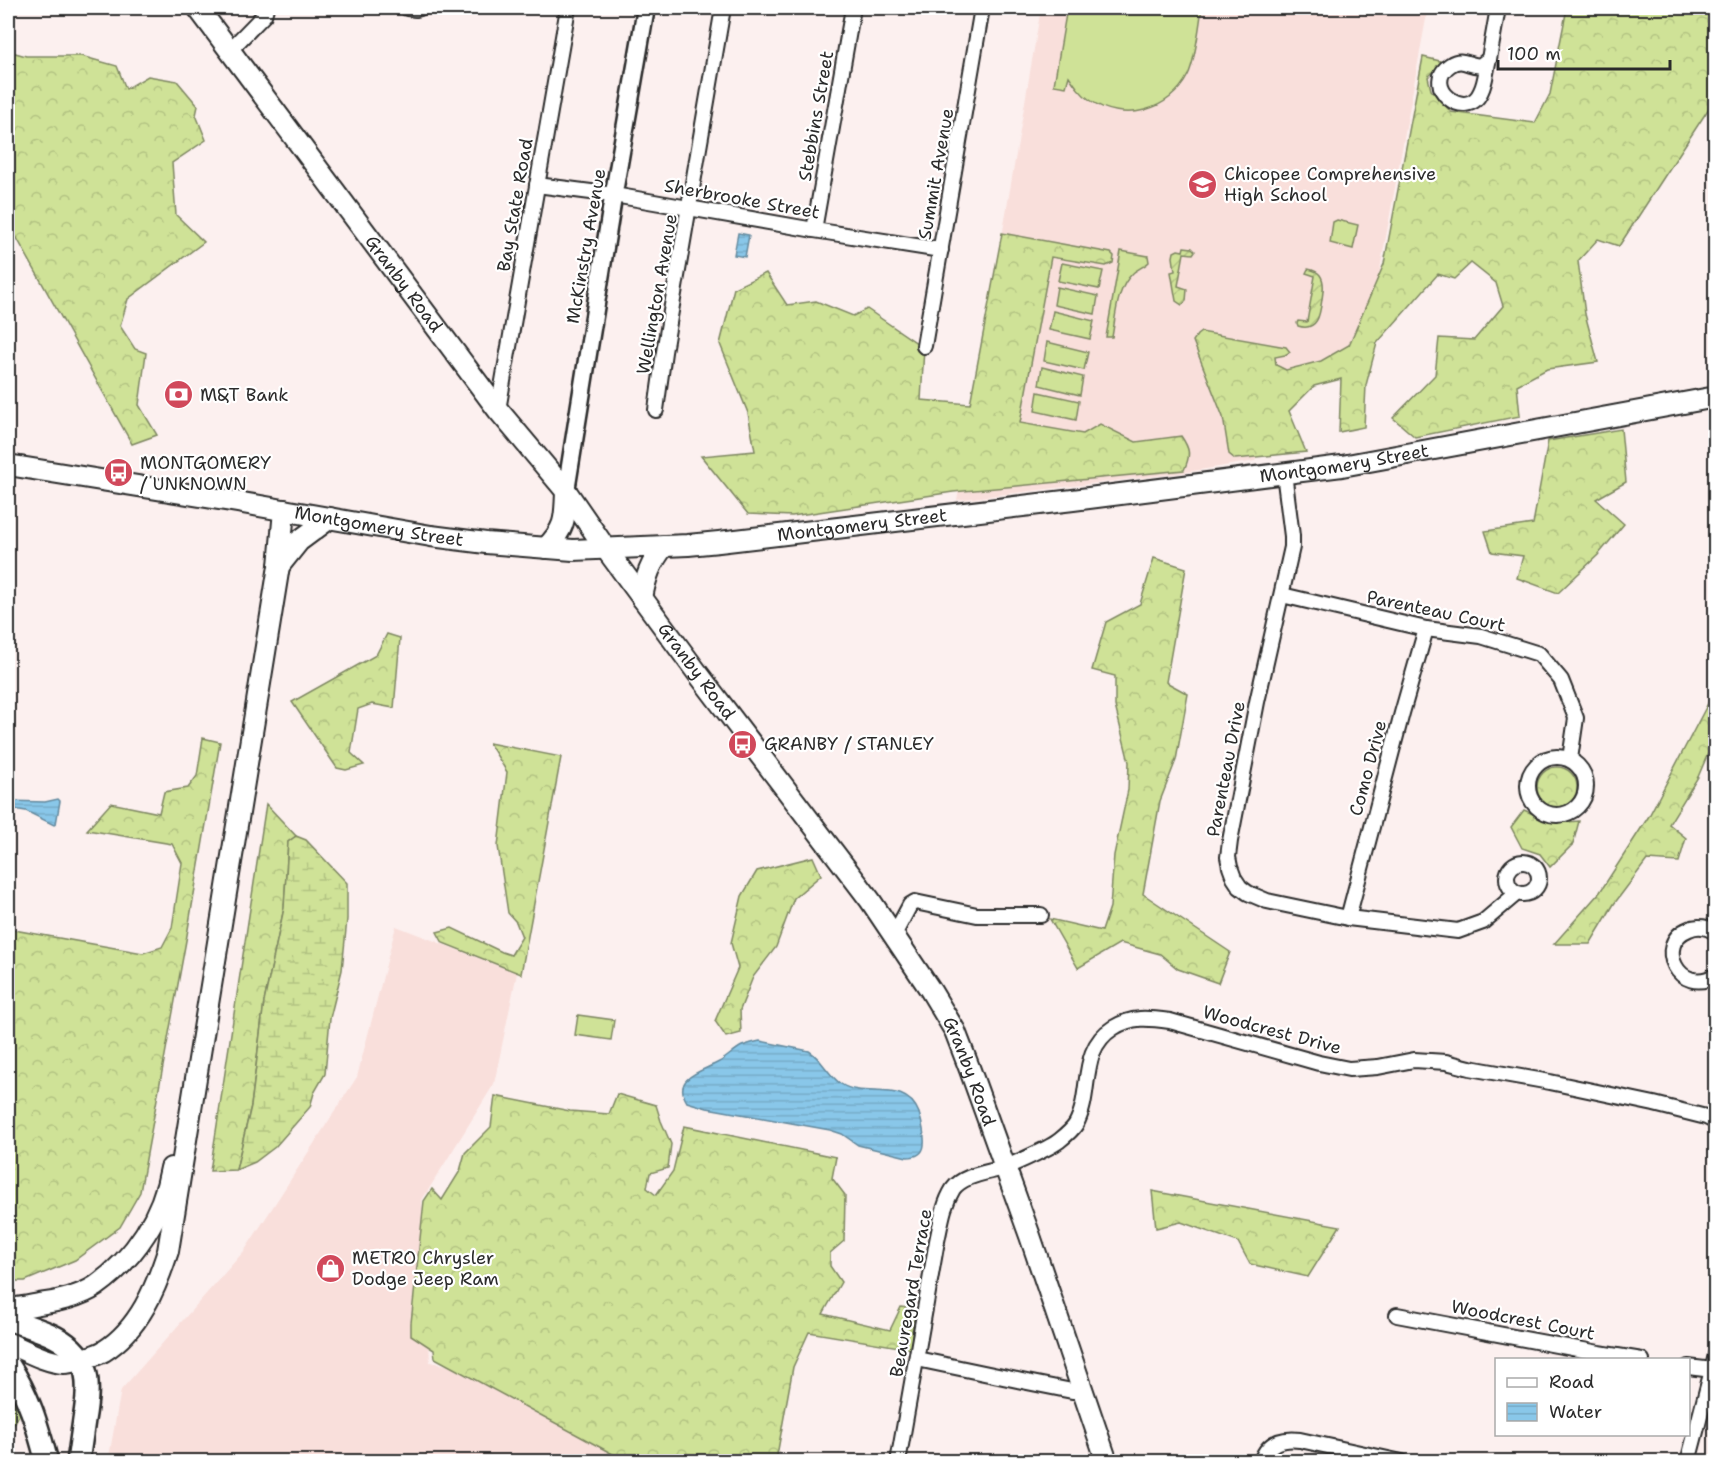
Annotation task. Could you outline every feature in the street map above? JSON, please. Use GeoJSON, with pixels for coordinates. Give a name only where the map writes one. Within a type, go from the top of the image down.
{"type":"FeatureCollection","features":[{"type":"Feature","properties":{"kind":"main road","name":"Granby Road"},"geometry":{"type":"LineString","coordinates":[[198,8],[498,410],[566,491],[642,598],[870,900],[931,991],[955,1031],[1030,1236],[1107,1461]]}},
{"type":"Feature","properties":{"kind":"main road","name":"Montgomery Street"},"geometry":{"type":"LineString","coordinates":[[8,465],[431,536],[546,548],[606,549],[699,544],[1348,465],[1716,397]]}},
{"type":"Feature","properties":{"kind":"main road"},"geometry":{"type":"LineString","coordinates":[[546,548],[562,528],[565,518],[566,491]]}},
{"type":"Feature","properties":{"kind":"main road"},"geometry":{"type":"LineString","coordinates":[[8,1343],[49,1360],[66,1363],[103,1352],[128,1329],[145,1306],[159,1280],[168,1251],[279,566],[284,510]]}},
{"type":"Feature","properties":{"kind":"main road"},"geometry":{"type":"LineString","coordinates":[[8,1308],[57,1302],[94,1287],[121,1264],[142,1240],[158,1211],[167,1188],[270,554],[284,510]]}},
{"type":"Feature","properties":{"kind":"main road"},"geometry":{"type":"LineString","coordinates":[[279,566],[299,541],[330,518]]}},
{"type":"Feature","properties":{"kind":"main road"},"geometry":{"type":"LineString","coordinates":[[642,598],[645,579],[652,561],[664,546]]}},
{"type":"Feature","properties":{"kind":"main road"},"geometry":{"type":"LineString","coordinates":[[8,1319],[56,1337],[82,1360],[86,1369],[88,1386],[78,1461]]}},
{"type":"Feature","properties":{"kind":"main road"},"geometry":{"type":"LineString","coordinates":[[8,1364],[21,1384],[37,1423],[47,1461]]}},
{"type":"Feature","properties":{"kind":"street"},"geometry":{"type":"LineString","coordinates":[[230,50],[264,15],[266,8]]}},
{"type":"Feature","properties":{"kind":"street"},"geometry":{"type":"LineString","coordinates":[[407,8],[420,8]]}},
{"type":"Feature","properties":{"kind":"street","name":"Bay State Road"},"geometry":{"type":"LineString","coordinates":[[498,410],[568,8]]}},
{"type":"Feature","properties":{"kind":"street","name":"McKinstry Avenue"},"geometry":{"type":"LineString","coordinates":[[566,491],[646,8]]}},
{"type":"Feature","properties":{"kind":"street","name":"Wellington Avenue"},"geometry":{"type":"LineString","coordinates":[[656,410],[723,8]]}},
{"type":"Feature","properties":{"kind":"street","name":"Stebbins Street"},"geometry":{"type":"LineString","coordinates":[[814,230],[853,8]]}},
{"type":"Feature","properties":{"kind":"street","name":"Summit Avenue"},"geometry":{"type":"LineString","coordinates":[[924,346],[982,8]]}},
{"type":"Feature","properties":{"kind":"street"},"geometry":{"type":"LineString","coordinates":[[1489,59],[1498,8]]}},
{"type":"Feature","properties":{"kind":"street","name":"Sherbrooke Street"},"geometry":{"type":"LineString","coordinates":[[537,185],[614,195],[940,250]]}},
{"type":"Feature","properties":{"kind":"street","name":"Parenteau Drive"},"geometry":{"type":"LineString","coordinates":[[1284,473],[1293,541],[1257,702],[1230,841],[1228,857],[1234,878],[1240,887],[1258,898],[1348,918],[1458,931],[1483,922],[1516,894]]}},
{"type":"Feature","properties":{"kind":"street","name":"Parenteau Court"},"geometry":{"type":"LineString","coordinates":[[1282,595],[1426,629],[1481,636],[1539,654],[1561,680],[1576,718],[1570,759]]}},
{"type":"Feature","properties":{"kind":"street","name":"Como Drive"},"geometry":{"type":"LineString","coordinates":[[1348,918],[1426,629]]}},
{"type":"Feature","properties":{"kind":"street"},"geometry":{"type":"LineString","coordinates":[[1551,757],[1570,759],[1583,772],[1586,781],[1586,790],[1582,800],[1568,813],[1558,815],[1540,810],[1529,794],[1530,774],[1542,760],[1551,757]]}},
{"type":"Feature","properties":{"kind":"street"},"geometry":{"type":"LineString","coordinates":[[894,935],[910,904],[915,902],[977,915],[1041,915]]}},
{"type":"Feature","properties":{"kind":"street"},"geometry":{"type":"LineString","coordinates":[[1716,933],[1703,927],[1685,930],[1678,936],[1671,953],[1676,969],[1690,980],[1707,980],[1716,975]]}},
{"type":"Feature","properties":{"kind":"street","name":"Woodcrest Drive"},"geometry":{"type":"LineString","coordinates":[[1005,1167],[1059,1141],[1076,1124],[1089,1064],[1098,1042],[1108,1031],[1124,1021],[1148,1018],[1170,1021],[1308,1060],[1349,1069],[1378,1067],[1414,1060],[1446,1062],[1654,1104],[1706,1117],[1716,1122]]}},
{"type":"Feature","properties":{"kind":"street","name":"Beauregard Terrace"},"geometry":{"type":"LineString","coordinates":[[898,1461],[945,1205],[955,1187],[973,1176],[1005,1167]]}},
{"type":"Feature","properties":{"kind":"street","name":"Woodcrest Court"},"geometry":{"type":"LineString","coordinates":[[1397,1315],[1635,1358]]}},
{"type":"Feature","properties":{"kind":"street"},"geometry":{"type":"LineString","coordinates":[[1688,1461],[1716,1355]]}},
{"type":"Feature","properties":{"kind":"street"},"geometry":{"type":"LineString","coordinates":[[917,1359],[1022,1382],[1083,1391]]}},
{"type":"Feature","properties":{"kind":"street"},"geometry":{"type":"LineString","coordinates":[[1690,1366],[1713,1370]]}},
{"type":"Feature","properties":{"kind":"street"},"geometry":{"type":"LineString","coordinates":[[1261,1461],[1270,1446],[1286,1439],[1402,1461]]}},
{"type":"Feature","properties":{"kind":"shaded area","name":"Chicopee Comprehensive High School"},"geometry":{"type":"Polygon","coordinates":[[[1041,8],[1428,8],[1362,377],[1299,365],[1255,461],[1181,473],[957,500],[1041,8]]]}},
{"type":"Feature","properties":{"kind":"shaded area"},"geometry":{"type":"Polygon","coordinates":[[[396,926],[517,973],[494,1084],[422,1200],[430,1362],[451,1366],[636,1461],[108,1462],[121,1390],[245,1250],[357,1077],[396,926]]]}},
{"type":"Feature","properties":{"kind":"green space"},"geometry":{"type":"Polygon","coordinates":[[[1067,8],[1202,8],[1195,51],[1188,75],[1170,97],[1158,105],[1131,112],[1103,107],[1090,100],[1069,76],[1066,87],[1054,85],[1067,8]]]}},
{"type":"Feature","properties":{"kind":"green space"},"geometry":{"type":"Polygon","coordinates":[[[1567,8],[1715,8],[1715,99],[1619,246],[1598,239],[1578,261],[1585,314],[1598,362],[1547,369],[1517,385],[1520,416],[1415,437],[1393,418],[1435,375],[1439,338],[1474,340],[1503,306],[1496,283],[1471,263],[1454,279],[1438,274],[1377,343],[1366,385],[1364,427],[1339,432],[1341,379],[1314,386],[1289,411],[1306,452],[1235,459],[1229,454],[1223,417],[1193,341],[1197,335],[1201,332],[1286,347],[1290,352],[1275,357],[1276,365],[1286,370],[1321,361],[1349,345],[1384,264],[1423,57],[1444,62],[1428,77],[1431,90],[1451,112],[1535,123],[1550,94],[1567,8]]]}},
{"type":"Feature","properties":{"kind":"green space"},"geometry":{"type":"Polygon","coordinates":[[[8,51],[26,56],[81,56],[117,66],[126,89],[148,76],[177,81],[198,106],[196,115],[206,140],[172,163],[176,215],[204,242],[128,299],[120,326],[135,349],[146,353],[139,405],[157,435],[132,444],[8,222],[8,51]]]}},
{"type":"Feature","properties":{"kind":"green space"},"geometry":{"type":"Polygon","coordinates":[[[1337,220],[1358,225],[1353,249],[1330,243],[1333,222],[1337,220]]]}},
{"type":"Feature","properties":{"kind":"green space"},"geometry":{"type":"Polygon","coordinates":[[[1002,233],[1111,253],[1114,256],[1113,263],[1106,266],[1051,257],[1020,423],[1083,434],[1100,424],[1136,442],[1181,436],[1188,452],[1184,470],[953,492],[792,516],[748,514],[701,456],[755,451],[748,413],[720,344],[734,288],[766,273],[787,305],[816,301],[853,316],[867,309],[924,348],[921,400],[970,404],[1002,233]]]}},
{"type":"Feature","properties":{"kind":"green space"},"geometry":{"type":"Polygon","coordinates":[[[1184,247],[1195,251],[1193,254],[1184,253],[1178,286],[1187,289],[1186,301],[1182,305],[1176,301],[1171,272],[1175,271],[1174,252],[1183,251],[1184,247]]]}},
{"type":"Feature","properties":{"kind":"green space"},"geometry":{"type":"Polygon","coordinates":[[[1121,251],[1148,256],[1149,262],[1127,279],[1120,295],[1112,337],[1106,337],[1121,251]]]}},
{"type":"Feature","properties":{"kind":"green space"},"geometry":{"type":"Polygon","coordinates":[[[1062,263],[1103,271],[1099,289],[1058,281],[1062,263]]]}},
{"type":"Feature","properties":{"kind":"green space"},"geometry":{"type":"Polygon","coordinates":[[[1308,269],[1320,275],[1323,290],[1317,320],[1314,324],[1305,327],[1298,326],[1297,323],[1298,321],[1307,322],[1315,276],[1306,273],[1308,269]]]}},
{"type":"Feature","properties":{"kind":"green space"},"geometry":{"type":"Polygon","coordinates":[[[1057,287],[1098,296],[1095,314],[1054,305],[1057,287]]]}},
{"type":"Feature","properties":{"kind":"green space"},"geometry":{"type":"Polygon","coordinates":[[[1053,311],[1094,321],[1090,339],[1049,330],[1053,311]]]}},
{"type":"Feature","properties":{"kind":"green space"},"geometry":{"type":"Polygon","coordinates":[[[1047,342],[1088,352],[1084,370],[1044,361],[1047,342]]]}},
{"type":"Feature","properties":{"kind":"green space"},"geometry":{"type":"Polygon","coordinates":[[[1042,367],[1083,377],[1080,395],[1039,385],[1042,367]]]}},
{"type":"Feature","properties":{"kind":"green space"},"geometry":{"type":"Polygon","coordinates":[[[1038,392],[1079,401],[1076,420],[1035,411],[1038,392]]]}},
{"type":"Feature","properties":{"kind":"green space"},"geometry":{"type":"Polygon","coordinates":[[[1621,429],[1626,482],[1596,499],[1624,524],[1598,555],[1558,593],[1517,578],[1523,556],[1492,552],[1485,531],[1533,524],[1548,441],[1621,429]]]}},
{"type":"Feature","properties":{"kind":"green space"},"geometry":{"type":"Polygon","coordinates":[[[1154,558],[1186,568],[1166,682],[1188,694],[1176,760],[1160,801],[1143,894],[1230,952],[1218,983],[1178,969],[1160,954],[1120,943],[1078,968],[1050,919],[1102,931],[1110,907],[1114,855],[1128,790],[1129,762],[1115,706],[1115,676],[1092,670],[1106,622],[1140,604],[1154,558]]]}},
{"type":"Feature","properties":{"kind":"green space"},"geometry":{"type":"Polygon","coordinates":[[[387,634],[400,638],[394,708],[372,704],[358,709],[351,753],[364,765],[346,770],[337,768],[292,702],[376,655],[387,634]]]}},
{"type":"Feature","properties":{"kind":"green space"},"geometry":{"type":"Polygon","coordinates":[[[1715,690],[1715,737],[1698,777],[1669,824],[1686,838],[1679,862],[1647,860],[1614,904],[1590,944],[1554,944],[1600,892],[1649,816],[1715,690]]]}},
{"type":"Feature","properties":{"kind":"green space"},"geometry":{"type":"Polygon","coordinates":[[[203,738],[220,742],[140,1192],[120,1227],[75,1260],[25,1281],[8,1281],[8,929],[143,953],[162,947],[172,928],[182,863],[172,844],[87,830],[111,803],[159,813],[164,792],[188,788],[197,776],[203,738]]]}},
{"type":"Feature","properties":{"kind":"green space"},"geometry":{"type":"Polygon","coordinates":[[[489,743],[561,757],[521,974],[443,943],[437,932],[452,928],[511,955],[522,937],[516,922],[508,913],[498,846],[507,772],[489,743]]]}},
{"type":"Feature","properties":{"kind":"green space"},"geometry":{"type":"Polygon","coordinates":[[[1557,767],[1571,773],[1577,787],[1571,801],[1557,807],[1543,801],[1537,787],[1543,773],[1557,767]]]}},
{"type":"Feature","properties":{"kind":"green space"},"geometry":{"type":"Polygon","coordinates":[[[266,804],[296,836],[288,842],[284,908],[264,1002],[251,1106],[236,1170],[210,1171],[266,804]]]}},
{"type":"Feature","properties":{"kind":"green space"},"geometry":{"type":"Polygon","coordinates":[[[1524,810],[1553,823],[1579,821],[1573,844],[1550,867],[1540,854],[1522,848],[1511,827],[1524,810]]]}},
{"type":"Feature","properties":{"kind":"green space"},"geometry":{"type":"Polygon","coordinates":[[[296,836],[306,840],[347,883],[347,919],[342,970],[330,1018],[325,1074],[314,1093],[310,1107],[275,1147],[255,1162],[236,1170],[251,1106],[264,1002],[284,908],[288,842],[296,836]]]}},
{"type":"Feature","properties":{"kind":"green space"},"geometry":{"type":"Polygon","coordinates":[[[813,857],[821,875],[794,898],[776,947],[753,977],[740,1010],[741,1033],[726,1037],[715,1021],[738,968],[731,943],[742,896],[757,871],[813,857]]]}},
{"type":"Feature","properties":{"kind":"green space"},"geometry":{"type":"Polygon","coordinates":[[[578,1015],[614,1020],[611,1040],[575,1035],[578,1015]]]}},
{"type":"Feature","properties":{"kind":"green space"},"geometry":{"type":"Polygon","coordinates":[[[617,1094],[656,1105],[671,1144],[668,1168],[650,1173],[647,1188],[656,1195],[673,1171],[684,1126],[836,1157],[832,1178],[845,1195],[844,1241],[830,1253],[830,1266],[841,1282],[823,1314],[890,1330],[901,1307],[914,1309],[911,1349],[809,1332],[793,1367],[776,1461],[624,1461],[435,1358],[434,1350],[411,1335],[424,1201],[432,1189],[442,1200],[460,1171],[465,1153],[491,1127],[495,1096],[570,1111],[609,1114],[617,1094]]]}},
{"type":"Feature","properties":{"kind":"green space"},"geometry":{"type":"Polygon","coordinates":[[[1152,1191],[1340,1226],[1308,1277],[1250,1264],[1238,1242],[1181,1222],[1156,1228],[1152,1191]]]}},
{"type":"Feature","properties":{"kind":"green space"},"geometry":{"type":"Polygon","coordinates":[[[8,1392],[22,1409],[13,1426],[8,1422],[8,1392]]]}},
{"type":"Feature","properties":{"kind":"water"},"geometry":{"type":"Polygon","coordinates":[[[738,233],[749,235],[745,257],[734,255],[738,233]]]}},
{"type":"Feature","properties":{"kind":"water"},"geometry":{"type":"Polygon","coordinates":[[[58,799],[60,801],[54,825],[26,811],[8,808],[8,801],[45,802],[58,799]]]}},
{"type":"Feature","properties":{"kind":"water"},"geometry":{"type":"Polygon","coordinates":[[[760,1041],[809,1051],[818,1058],[836,1080],[851,1088],[894,1093],[913,1102],[922,1125],[924,1145],[922,1151],[916,1156],[907,1157],[858,1145],[842,1134],[830,1130],[707,1108],[687,1102],[683,1086],[691,1076],[722,1060],[742,1046],[760,1041]]]}},
{"type":"Feature","properties":{"kind":"place","name":"Chicopee Comprehensive High School"},"geometry":{"type":"Point","coordinates":[1203,184]}},
{"type":"Feature","properties":{"kind":"place","name":"M&T Bank"},"geometry":{"type":"Point","coordinates":[179,395]}},
{"type":"Feature","properties":{"kind":"place","name":"MONTGOMERY / UNKNOWN"},"geometry":{"type":"Point","coordinates":[119,473]}},
{"type":"Feature","properties":{"kind":"place","name":"GRANBY / STANLEY"},"geometry":{"type":"Point","coordinates":[743,744]}},
{"type":"Feature","properties":{"kind":"place","name":"METRO Chrysler Dodge Jeep Ram"},"geometry":{"type":"Point","coordinates":[331,1268]}}]}
